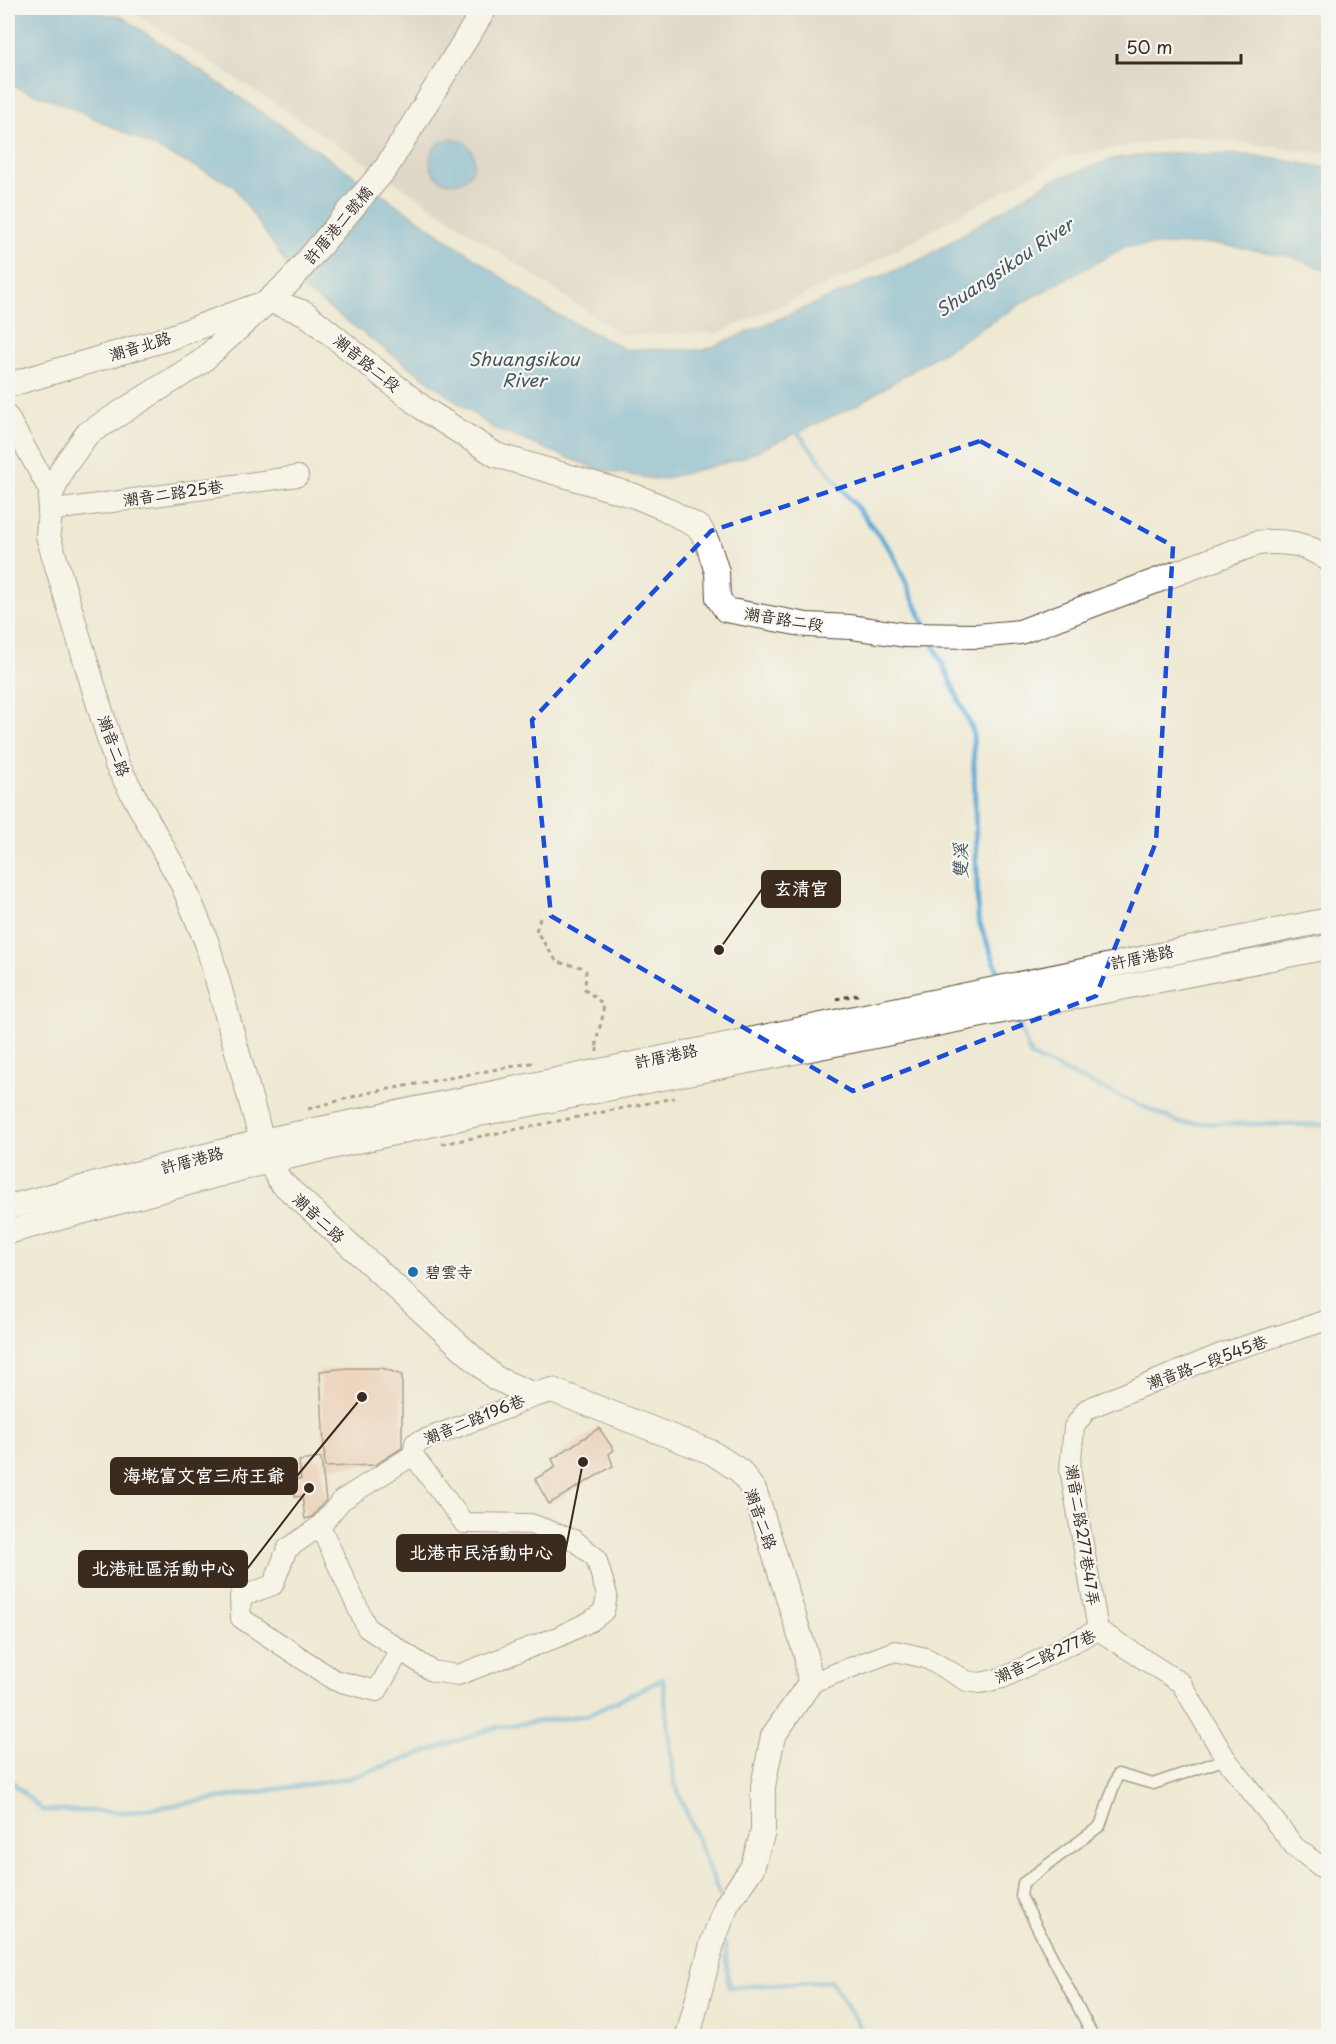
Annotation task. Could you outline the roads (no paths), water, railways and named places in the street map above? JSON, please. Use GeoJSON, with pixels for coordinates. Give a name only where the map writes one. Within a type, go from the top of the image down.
{"type":"FeatureCollection","features":[{"type":"Feature","properties":{"kind":"street","name":"許厝港二號橋"},"geometry":{"type":"LineString","coordinates":[[290,281],[386,168],[485,8]]}},
{"type":"Feature","properties":{"kind":"street","name":"潮音二路"},"geometry":{"type":"LineString","coordinates":[[290,281],[201,362],[87,434],[63,468],[49,502],[48,536],[117,765],[183,885],[207,943],[265,1151],[280,1181],[495,1378],[534,1395],[552,1390],[711,1452],[740,1472],[755,1492],[806,1655],[810,1683]]}},
{"type":"Feature","properties":{"kind":"street","name":"潮音北路"},"geometry":{"type":"LineString","coordinates":[[8,385],[166,339],[270,301]]}},
{"type":"Feature","properties":{"kind":"street","name":"潮音路二段"},"geometry":{"type":"LineString","coordinates":[[270,301],[305,313],[424,409],[496,455],[635,496],[664,508],[700,528],[717,572],[718,598],[726,610],[807,625],[851,627],[905,635],[977,636],[1020,632],[1257,543],[1285,540],[1315,549],[1329,559]]}},
{"type":"Feature","properties":{"kind":"street"},"geometry":{"type":"LineString","coordinates":[[8,416],[49,502]]}},
{"type":"Feature","properties":{"kind":"street","name":"潮音二路25巷"},"geometry":{"type":"LineString","coordinates":[[49,502],[298,476]]}},
{"type":"Feature","properties":{"kind":"street","name":"許厝港路"},"geometry":{"type":"LineString","coordinates":[[8,1207],[1004,986],[1329,920]]}},
{"type":"Feature","properties":{"kind":"street","name":"許厝港路"},"geometry":{"type":"LineString","coordinates":[[8,1232],[265,1151],[469,1116],[1329,947]]}},
{"type":"Feature","properties":{"kind":"street","name":"潮音路一段545巷"},"geometry":{"type":"LineString","coordinates":[[1087,1409],[1223,1353],[1329,1320]]}},
{"type":"Feature","properties":{"kind":"street","name":"潮音二路196巷"},"geometry":{"type":"LineString","coordinates":[[400,1650],[377,1691],[334,1680],[241,1618],[240,1597],[273,1585],[287,1549],[320,1526],[342,1500],[413,1455],[415,1443],[508,1408],[534,1395]]}},
{"type":"Feature","properties":{"kind":"street","name":"潮音二路277巷47弄"},"geometry":{"type":"LineString","coordinates":[[1087,1409],[1074,1426],[1070,1469],[1098,1630]]}},
{"type":"Feature","properties":{"kind":"street"},"geometry":{"type":"LineString","coordinates":[[320,1526],[367,1628],[432,1671],[458,1675],[520,1653],[591,1621],[604,1611],[607,1595],[596,1558],[574,1540],[531,1524],[464,1522],[413,1455]]}},
{"type":"Feature","properties":{"kind":"street","name":"潮音二路277巷"},"geometry":{"type":"LineString","coordinates":[[810,1683],[895,1651],[926,1658],[967,1681],[981,1683],[1003,1678],[1098,1630],[1181,1683],[1226,1759],[1295,1847],[1329,1872]]}},
{"type":"Feature","properties":{"kind":"street"},"geometry":{"type":"LineString","coordinates":[[688,2037],[712,1944],[727,1904],[753,1868],[760,1841],[764,1786],[773,1736],[810,1683]]}},
{"type":"Feature","properties":{"kind":"lane"},"geometry":{"type":"LineString","coordinates":[[1093,2037],[1021,1896],[1023,1883],[1100,1826],[1118,1774],[1153,1784],[1226,1759]]}},
{"type":"Feature","properties":{"kind":"water","name":"Shuangsikou River"},"geometry":{"type":"Polygon","coordinates":[[[8,8],[78,8],[122,17],[546,309],[625,349],[704,350],[922,259],[1050,181],[1116,158],[1172,153],[1253,155],[1328,168],[1328,271],[1289,256],[1217,244],[1127,246],[1029,299],[857,405],[740,459],[660,480],[599,470],[493,428],[303,289],[233,185],[73,108],[8,84],[8,8]]]}},
{"type":"Feature","properties":{"kind":"water"},"geometry":{"type":"Polygon","coordinates":[[[452,139],[468,145],[474,161],[468,177],[452,183],[436,177],[430,161],[436,145],[452,139]]]}},
{"type":"Feature","properties":{"kind":"waterway","name":"雙溪"},"geometry":{"type":"LineString","coordinates":[[795,429],[892,552],[926,628]]}},
{"type":"Feature","properties":{"kind":"waterway","name":"雙溪"},"geometry":{"type":"LineString","coordinates":[[932,641],[973,731],[978,919],[1002,982]]}},
{"type":"Feature","properties":{"kind":"waterway","name":"雙溪"},"geometry":{"type":"LineString","coordinates":[[1015,1015],[1031,1056],[1180,1123],[1328,1125]]}},
{"type":"Feature","properties":{"kind":"waterway"},"geometry":{"type":"LineString","coordinates":[[8,1778],[42,1810],[129,1812],[350,1778],[497,1727],[588,1715],[663,1679],[674,1781],[720,1896]]}},
{"type":"Feature","properties":{"kind":"waterway"},"geometry":{"type":"LineString","coordinates":[[725,1944],[729,1987],[831,1981],[858,2023],[863,2036]]}},
{"type":"Feature","properties":{"kind":"place","name":"玄清宮"},"geometry":{"type":"Point","coordinates":[719,950]}},
{"type":"Feature","properties":{"kind":"place","name":"碧雲寺"},"geometry":{"type":"Point","coordinates":[413,1272]}},
{"type":"Feature","properties":{"kind":"place","name":"海墘富文宮三府王爺"},"geometry":{"type":"Point","coordinates":[362,1397]}},
{"type":"Feature","properties":{"kind":"place","name":"北港市民活動中心"},"geometry":{"type":"Point","coordinates":[583,1462]}},
{"type":"Feature","properties":{"kind":"place","name":"北港社區活動中心"},"geometry":{"type":"Point","coordinates":[309,1488]}}]}
